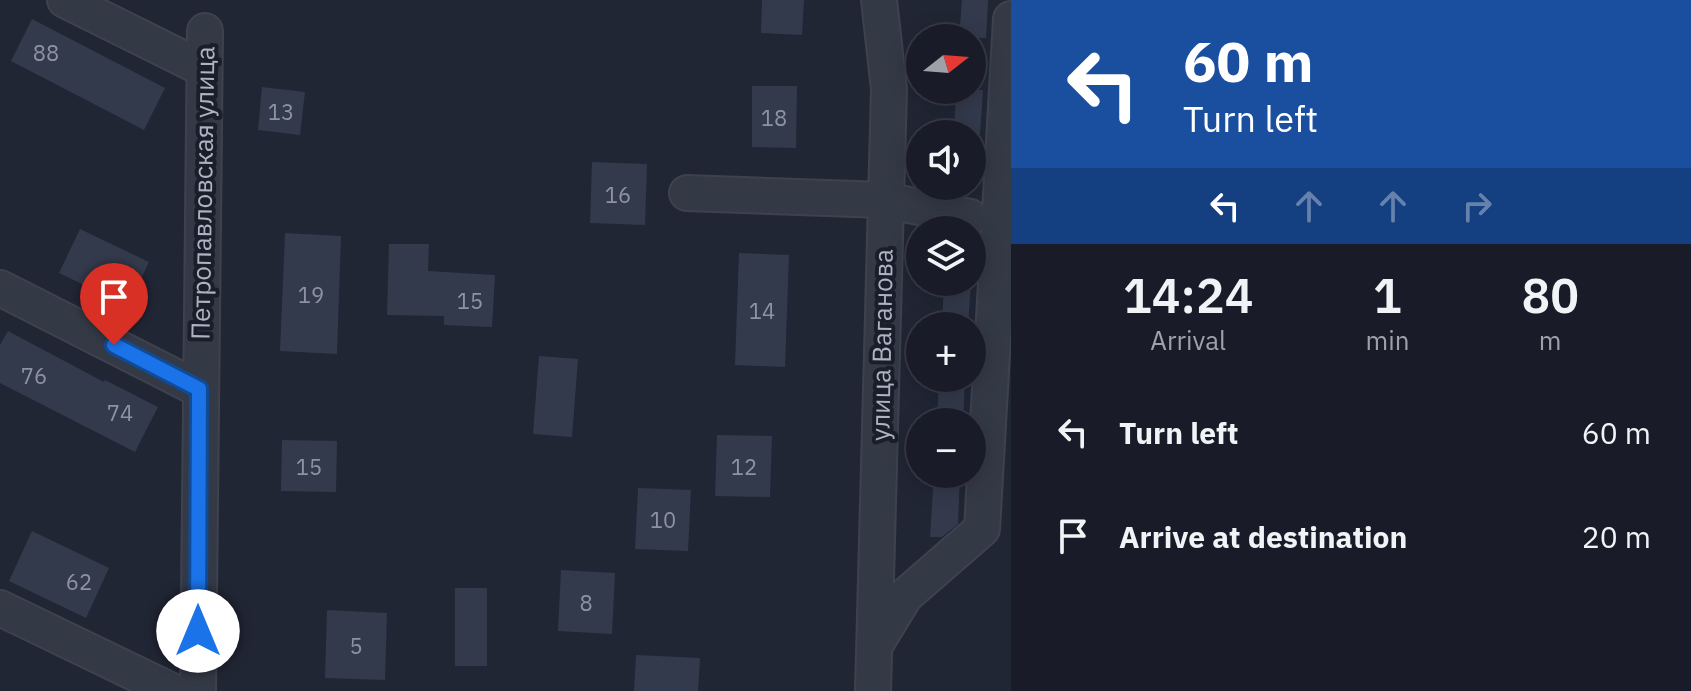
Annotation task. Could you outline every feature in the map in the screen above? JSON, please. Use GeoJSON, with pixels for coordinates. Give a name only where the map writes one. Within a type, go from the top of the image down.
{"type":"FeatureCollection","features":[{"type":"Feature","properties":{"kind":"street"},"geometry":{"type":"LineString","coordinates":[[65,0],[204,69]]}},
{"type":"Feature","properties":{"kind":"street","name":"улица Ваганова"},"geometry":{"type":"LineString","coordinates":[[873,691],[889,89],[879,0]]}},
{"type":"Feature","properties":{"kind":"street"},"geometry":{"type":"LineString","coordinates":[[875,646],[905,596],[982,529],[1011,19]]}},
{"type":"Feature","properties":{"kind":"street","name":"Петропавловская улица"},"geometry":{"type":"LineString","coordinates":[[198,691],[205,31]]}},
{"type":"Feature","properties":{"kind":"street"},"geometry":{"type":"LineString","coordinates":[[687,193],[884,200],[965,216]]}},
{"type":"Feature","properties":{"kind":"street"},"geometry":{"type":"LineString","coordinates":[[0,288],[199,389]]}},
{"type":"Feature","properties":{"kind":"street"},"geometry":{"type":"LineString","coordinates":[[0,608],[172,691]]}},
{"type":"Feature","properties":{"kind":"building"},"geometry":{"type":"Polygon","coordinates":[[[762,0],[804,0],[802,35],[761,33],[762,0]]]}},
{"type":"Feature","properties":{"kind":"building"},"geometry":{"type":"Polygon","coordinates":[[[962,0],[988,0],[986,38],[986,24],[960,24],[962,0]]]}},
{"type":"Feature","properties":{"kind":"building"},"geometry":{"type":"Polygon","coordinates":[[[32,19],[165,88],[144,130],[11,61],[32,19]]]}},
{"type":"Feature","properties":{"kind":"building"},"geometry":{"type":"Polygon","coordinates":[[[752,86],[797,86],[796,148],[752,147],[752,86]]]}},
{"type":"Feature","properties":{"kind":"building"},"geometry":{"type":"Polygon","coordinates":[[[262,87],[305,92],[300,135],[258,130],[262,87]]]}},
{"type":"Feature","properties":{"kind":"building"},"geometry":{"type":"Polygon","coordinates":[[[955,104],[982,104],[981,120],[955,120],[955,104]]]}},
{"type":"Feature","properties":{"kind":"building"},"geometry":{"type":"Polygon","coordinates":[[[592,162],[647,164],[645,225],[590,223],[592,162]]]}},
{"type":"Feature","properties":{"kind":"building"},"geometry":{"type":"Polygon","coordinates":[[[80,229],[149,262],[128,306],[59,273],[80,229]]]}},
{"type":"Feature","properties":{"kind":"building"},"geometry":{"type":"Polygon","coordinates":[[[285,233],[341,236],[337,354],[280,351],[285,233]]]}},
{"type":"Feature","properties":{"kind":"building"},"geometry":{"type":"Polygon","coordinates":[[[389,244],[429,244],[428,271],[495,275],[492,327],[444,325],[444,316],[387,315],[389,244]]]}},
{"type":"Feature","properties":{"kind":"building"},"geometry":{"type":"Polygon","coordinates":[[[739,253],[789,255],[785,367],[735,365],[739,253]]]}},
{"type":"Feature","properties":{"kind":"building"},"geometry":{"type":"Polygon","coordinates":[[[943,296],[970,296],[969,312],[943,312],[943,296]]]}},
{"type":"Feature","properties":{"kind":"building"},"geometry":{"type":"Polygon","coordinates":[[[8,331],[158,407],[135,452],[0,383],[0,345],[8,331]]]}},
{"type":"Feature","properties":{"kind":"building"},"geometry":{"type":"Polygon","coordinates":[[[539,356],[578,359],[572,437],[533,434],[539,356]]]}},
{"type":"Feature","properties":{"kind":"building"},"geometry":{"type":"Polygon","coordinates":[[[938,392],[964,392],[964,408],[938,408],[938,392]]]}},
{"type":"Feature","properties":{"kind":"building"},"geometry":{"type":"Polygon","coordinates":[[[717,435],[772,436],[770,497],[715,496],[717,435]]]}},
{"type":"Feature","properties":{"kind":"building"},"geometry":{"type":"Polygon","coordinates":[[[282,440],[337,441],[336,492],[281,491],[282,440]]]}},
{"type":"Feature","properties":{"kind":"building"},"geometry":{"type":"Polygon","coordinates":[[[638,488],[691,490],[688,551],[635,549],[638,488]]]}},
{"type":"Feature","properties":{"kind":"building"},"geometry":{"type":"Polygon","coordinates":[[[933,488],[959,488],[958,524],[942,537],[930,537],[933,488]]]}},
{"type":"Feature","properties":{"kind":"building"},"geometry":{"type":"Polygon","coordinates":[[[32,531],[109,568],[86,618],[9,581],[32,531]]]}},
{"type":"Feature","properties":{"kind":"building"},"geometry":{"type":"Polygon","coordinates":[[[561,570],[615,573],[612,634],[558,631],[561,570]]]}},
{"type":"Feature","properties":{"kind":"building"},"geometry":{"type":"Polygon","coordinates":[[[455,588],[487,588],[487,666],[455,666],[455,588]]]}},
{"type":"Feature","properties":{"kind":"building"},"geometry":{"type":"Polygon","coordinates":[[[327,610],[387,613],[385,680],[325,678],[327,610]]]}},
{"type":"Feature","properties":{"kind":"building"},"geometry":{"type":"Polygon","coordinates":[[[636,655],[700,658],[698,691],[634,691],[636,655]]]}},
{"type":"Feature","properties":{"kind":"route"},"geometry":{"type":"LineString","coordinates":[[114,345],[199,389],[198,631]]}}]}
